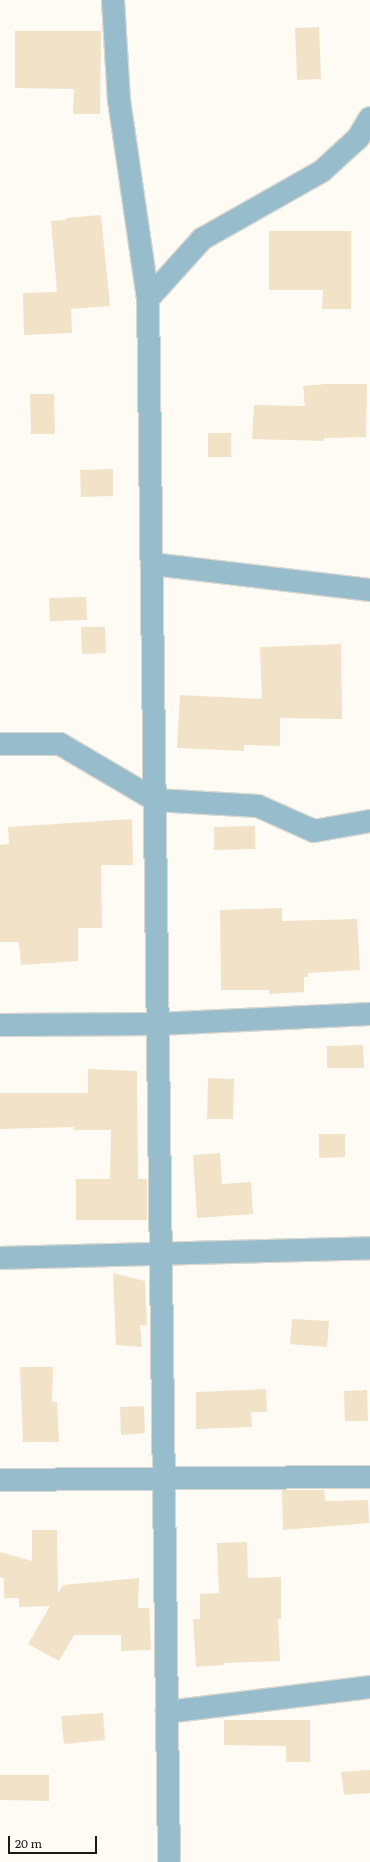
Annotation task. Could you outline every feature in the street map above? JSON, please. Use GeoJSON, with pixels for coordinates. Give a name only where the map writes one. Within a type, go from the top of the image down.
{"type":"FeatureCollection","features":[{"type":"Feature","properties":{"kind":"street"},"geometry":{"type":"LineString","coordinates":[[113,0],[119,100],[148,299],[169,1862]]}},
{"type":"Feature","properties":{"kind":"street"},"geometry":{"type":"LineString","coordinates":[[148,299],[202,239],[322,171],[358,138],[370,118]]}},
{"type":"Feature","properties":{"kind":"street"},"geometry":{"type":"LineString","coordinates":[[152,564],[370,590]]}},
{"type":"Feature","properties":{"kind":"street"},"geometry":{"type":"LineString","coordinates":[[0,744],[60,744],[155,800],[258,806],[314,831],[370,821]]}},
{"type":"Feature","properties":{"kind":"street"},"geometry":{"type":"LineString","coordinates":[[0,1025],[158,1024],[370,1014]]}},
{"type":"Feature","properties":{"kind":"street"},"geometry":{"type":"LineString","coordinates":[[0,1258],[370,1248]]}},
{"type":"Feature","properties":{"kind":"street"},"geometry":{"type":"LineString","coordinates":[[0,1480],[370,1477]]}},
{"type":"Feature","properties":{"kind":"street"},"geometry":{"type":"LineString","coordinates":[[167,1712],[370,1687]]}},
{"type":"Feature","properties":{"kind":"building"},"geometry":{"type":"Polygon","coordinates":[[[319,27],[321,79],[297,80],[295,28],[319,27]]]}},
{"type":"Feature","properties":{"kind":"building"},"geometry":{"type":"Polygon","coordinates":[[[15,31],[101,31],[100,114],[73,114],[74,89],[15,88],[15,31]]]}},
{"type":"Feature","properties":{"kind":"building"},"geometry":{"type":"Polygon","coordinates":[[[101,215],[110,306],[71,309],[72,333],[24,335],[23,293],[57,292],[51,221],[101,215]]]}},
{"type":"Feature","properties":{"kind":"building"},"geometry":{"type":"Polygon","coordinates":[[[269,231],[351,231],[351,309],[322,309],[323,290],[269,290],[269,231]]]}},
{"type":"Feature","properties":{"kind":"building"},"geometry":{"type":"Polygon","coordinates":[[[325,384],[367,384],[366,437],[324,438],[324,441],[252,439],[254,405],[305,406],[303,386],[325,384]]]}},
{"type":"Feature","properties":{"kind":"building"},"geometry":{"type":"Polygon","coordinates":[[[30,394],[54,394],[55,434],[31,434],[30,394]]]}},
{"type":"Feature","properties":{"kind":"building"},"geometry":{"type":"Polygon","coordinates":[[[208,433],[231,433],[231,457],[208,457],[208,433]]]}},
{"type":"Feature","properties":{"kind":"building"},"geometry":{"type":"Polygon","coordinates":[[[113,469],[113,496],[81,497],[80,470],[113,469]]]}},
{"type":"Feature","properties":{"kind":"building"},"geometry":{"type":"Polygon","coordinates":[[[86,597],[87,620],[50,621],[49,598],[86,597]]]}},
{"type":"Feature","properties":{"kind":"building"},"geometry":{"type":"Polygon","coordinates":[[[81,627],[105,627],[106,653],[82,654],[81,627]]]}},
{"type":"Feature","properties":{"kind":"building"},"geometry":{"type":"Polygon","coordinates":[[[341,644],[342,719],[280,718],[280,746],[244,745],[244,751],[177,748],[180,695],[262,699],[260,647],[341,644]]]}},
{"type":"Feature","properties":{"kind":"building"},"geometry":{"type":"Polygon","coordinates":[[[132,819],[133,865],[101,865],[102,928],[78,928],[78,961],[21,965],[19,942],[0,942],[0,845],[9,844],[8,827],[132,819]]]}},
{"type":"Feature","properties":{"kind":"building"},"geometry":{"type":"Polygon","coordinates":[[[255,826],[255,849],[214,850],[214,827],[255,826]]]}},
{"type":"Feature","properties":{"kind":"building"},"geometry":{"type":"Polygon","coordinates":[[[282,908],[282,921],[357,919],[360,970],[308,973],[308,977],[304,977],[304,992],[269,994],[269,990],[221,990],[220,910],[282,908]]]}},
{"type":"Feature","properties":{"kind":"building"},"geometry":{"type":"Polygon","coordinates":[[[363,1045],[364,1068],[327,1068],[327,1046],[363,1045]]]}},
{"type":"Feature","properties":{"kind":"building"},"geometry":{"type":"Polygon","coordinates":[[[88,1069],[137,1071],[138,1179],[147,1179],[147,1220],[76,1220],[76,1179],[110,1179],[111,1130],[74,1130],[74,1127],[0,1129],[0,1093],[88,1093],[88,1069]]]}},
{"type":"Feature","properties":{"kind":"building"},"geometry":{"type":"Polygon","coordinates":[[[208,1078],[234,1079],[233,1119],[207,1119],[208,1078]]]}},
{"type":"Feature","properties":{"kind":"building"},"geometry":{"type":"Polygon","coordinates":[[[319,1134],[345,1134],[345,1157],[319,1158],[319,1134]]]}},
{"type":"Feature","properties":{"kind":"building"},"geometry":{"type":"Polygon","coordinates":[[[220,1153],[222,1184],[251,1182],[253,1214],[197,1218],[193,1155],[220,1153]]]}},
{"type":"Feature","properties":{"kind":"building"},"geometry":{"type":"Polygon","coordinates":[[[113,1273],[145,1281],[147,1325],[140,1325],[142,1347],[116,1345],[113,1273]]]}},
{"type":"Feature","properties":{"kind":"building"},"geometry":{"type":"Polygon","coordinates":[[[292,1319],[329,1321],[327,1347],[290,1344],[292,1319]]]}},
{"type":"Feature","properties":{"kind":"building"},"geometry":{"type":"Polygon","coordinates":[[[20,1367],[53,1367],[52,1402],[57,1402],[59,1442],[23,1442],[20,1367]]]}},
{"type":"Feature","properties":{"kind":"building"},"geometry":{"type":"Polygon","coordinates":[[[266,1389],[267,1412],[251,1412],[252,1427],[196,1429],[196,1392],[266,1389]]]}},
{"type":"Feature","properties":{"kind":"building"},"geometry":{"type":"Polygon","coordinates":[[[367,1390],[368,1421],[345,1421],[344,1391],[367,1390]]]}},
{"type":"Feature","properties":{"kind":"building"},"geometry":{"type":"Polygon","coordinates":[[[144,1406],[145,1433],[121,1435],[120,1407],[144,1406]]]}},
{"type":"Feature","properties":{"kind":"building"},"geometry":{"type":"Polygon","coordinates":[[[282,1490],[324,1490],[325,1501],[368,1500],[369,1523],[283,1530],[282,1490]]]}},
{"type":"Feature","properties":{"kind":"building"},"geometry":{"type":"Polygon","coordinates":[[[32,1530],[57,1530],[58,1593],[63,1585],[139,1578],[138,1608],[149,1608],[151,1650],[121,1651],[121,1635],[74,1635],[59,1661],[28,1644],[50,1606],[19,1607],[19,1598],[4,1598],[4,1578],[0,1577],[0,1552],[32,1561],[32,1530]]]}},
{"type":"Feature","properties":{"kind":"building"},"geometry":{"type":"Polygon","coordinates":[[[247,1542],[248,1578],[281,1577],[281,1619],[278,1619],[280,1661],[224,1663],[224,1665],[196,1667],[193,1619],[200,1619],[200,1594],[219,1593],[217,1543],[247,1542]]]}},
{"type":"Feature","properties":{"kind":"building"},"geometry":{"type":"Polygon","coordinates":[[[103,1713],[105,1740],[64,1744],[61,1716],[103,1713]]]}},
{"type":"Feature","properties":{"kind":"building"},"geometry":{"type":"Polygon","coordinates":[[[224,1720],[310,1720],[310,1762],[286,1762],[286,1746],[224,1745],[224,1720]]]}},
{"type":"Feature","properties":{"kind":"building"},"geometry":{"type":"Polygon","coordinates":[[[370,1770],[370,1793],[344,1795],[341,1772],[370,1770]]]}},
{"type":"Feature","properties":{"kind":"building"},"geometry":{"type":"Polygon","coordinates":[[[0,1775],[49,1775],[49,1801],[0,1800],[0,1775]]]}}]}
